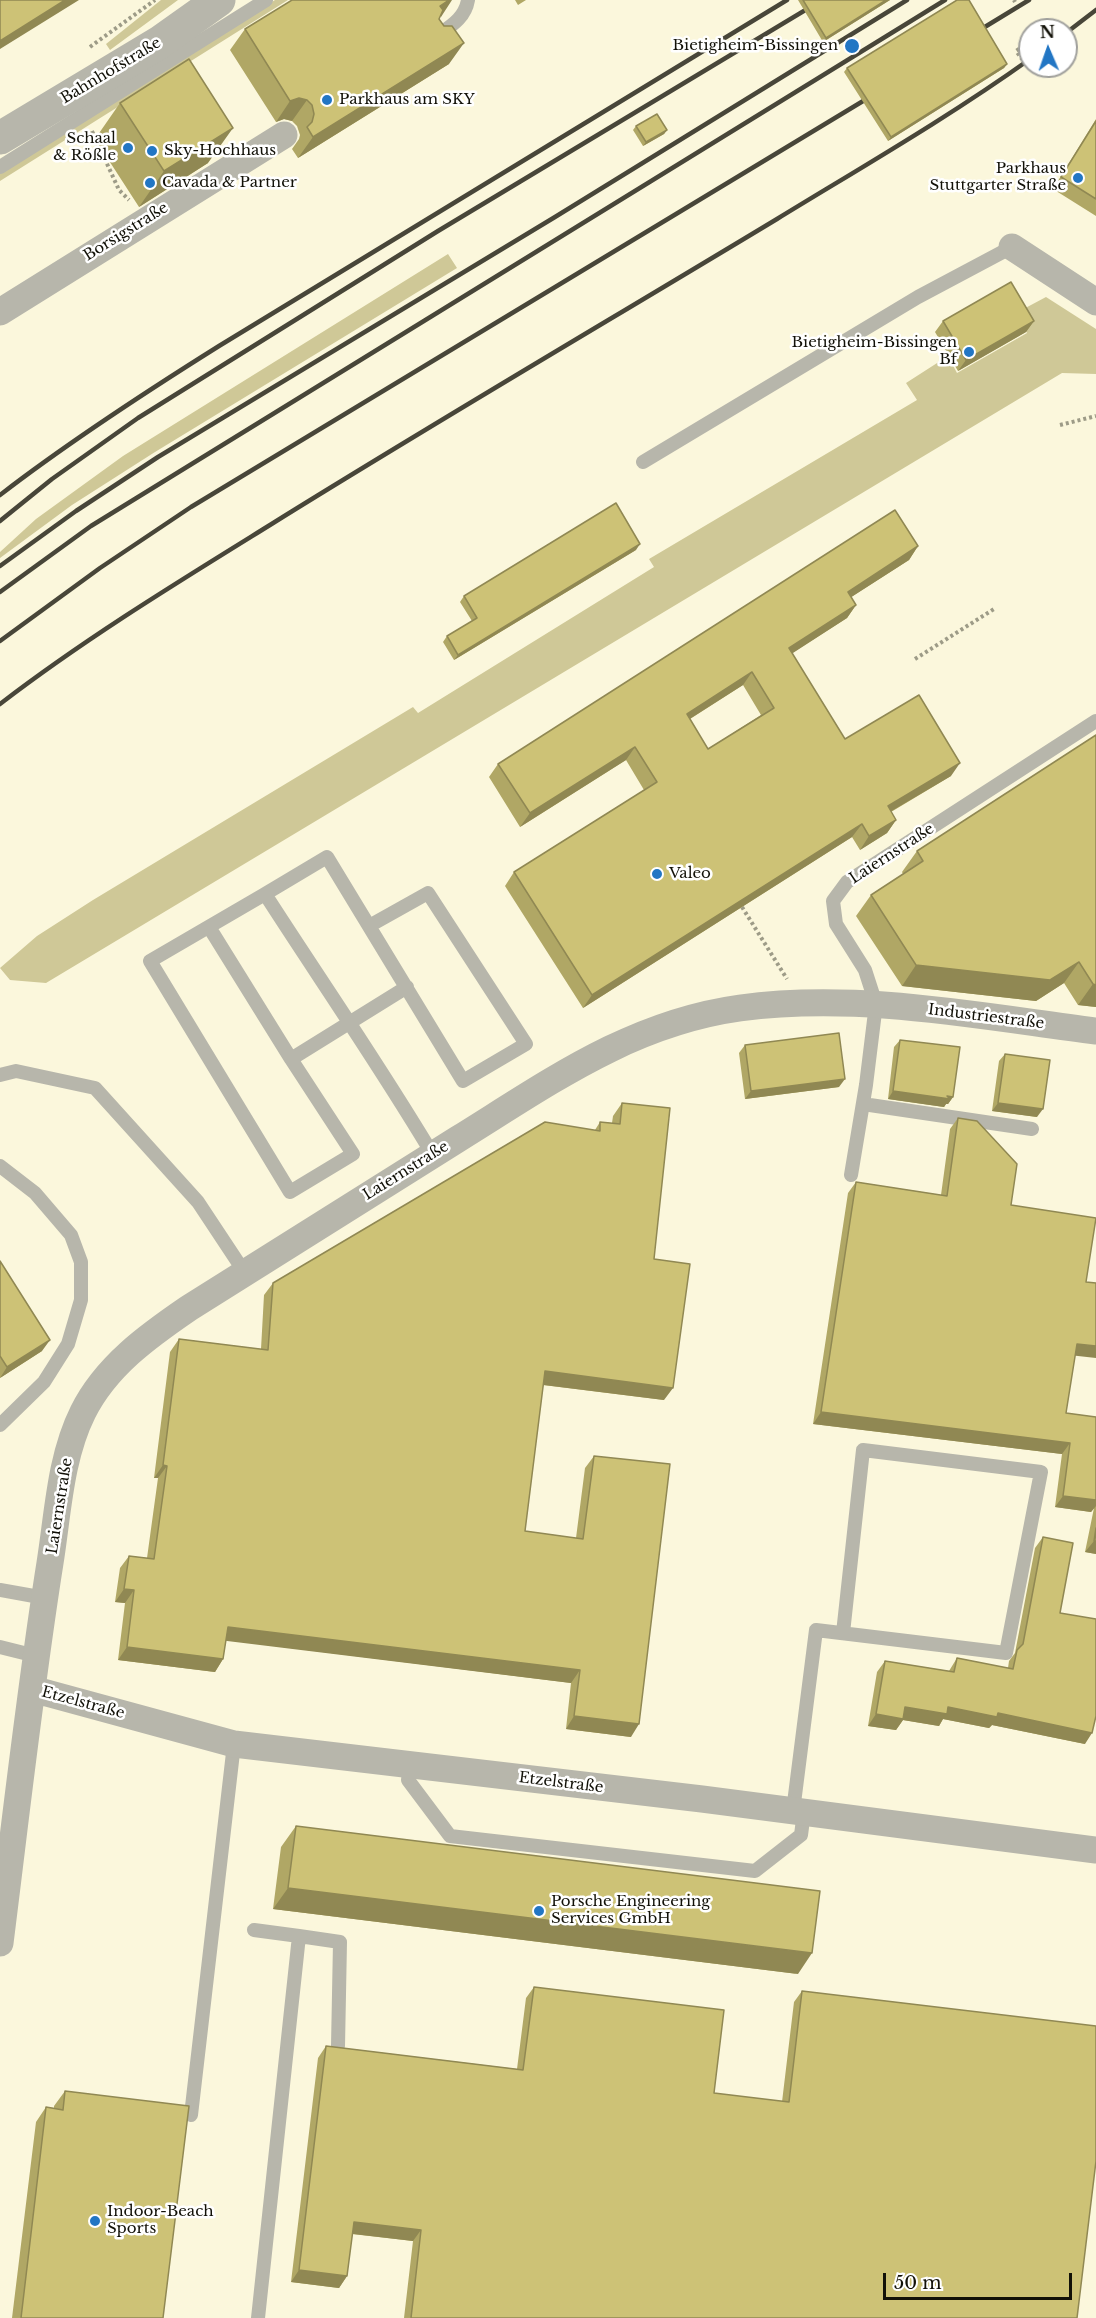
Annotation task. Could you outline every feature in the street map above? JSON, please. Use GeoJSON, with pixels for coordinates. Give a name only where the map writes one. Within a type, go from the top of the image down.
{"type":"FeatureCollection","features":[{"type":"Feature","properties":{"kind":"street","name":"Bahnhofstraße"},"geometry":{"type":"LineString","coordinates":[[0,138],[160,42],[219,0]]}},
{"type":"Feature","properties":{"kind":"street","name":"Borsigstraße"},"geometry":{"type":"LineString","coordinates":[[0,312],[284,135]]}},
{"type":"Feature","properties":{"kind":"street"},"geometry":{"type":"LineString","coordinates":[[1012,247],[1096,302]]}},
{"type":"Feature","properties":{"kind":"street","name":"Laiernstraße"},"geometry":{"type":"LineString","coordinates":[[0,1943],[36,1656],[67,1455],[83,1412],[103,1381],[124,1356],[161,1327],[245,1273],[575,1067],[626,1040],[680,1021],[740,1008],[790,1003],[876,1004]]}},
{"type":"Feature","properties":{"kind":"street","name":"Industriestraße"},"geometry":{"type":"LineString","coordinates":[[876,1004],[1096,1031]]}},
{"type":"Feature","properties":{"kind":"street","name":"Etzelstraße"},"geometry":{"type":"LineString","coordinates":[[32,1689],[234,1744],[1096,1850]]}},
{"type":"Feature","properties":{"kind":"lane"},"geometry":{"type":"LineString","coordinates":[[0,167],[266,0]]}},
{"type":"Feature","properties":{"kind":"lane"},"geometry":{"type":"LineString","coordinates":[[433,39],[455,24],[463,14],[468,0]]}},
{"type":"Feature","properties":{"kind":"lane"},"geometry":{"type":"LineString","coordinates":[[643,462],[908,303],[1012,247]]}},
{"type":"Feature","properties":{"kind":"lane","name":"Laiernstraße"},"geometry":{"type":"LineString","coordinates":[[876,1004],[865,970],[836,924],[833,901],[847,882],[1096,722]]}},
{"type":"Feature","properties":{"kind":"lane"},"geometry":{"type":"LineString","coordinates":[[209,927],[353,1154],[290,1192],[150,961],[327,856],[369,926],[407,987],[463,1081],[526,1044],[428,893],[369,926]]}},
{"type":"Feature","properties":{"kind":"lane"},"geometry":{"type":"LineString","coordinates":[[265,894],[433,1155]]}},
{"type":"Feature","properties":{"kind":"lane"},"geometry":{"type":"LineString","coordinates":[[291,1059],[407,987]]}},
{"type":"Feature","properties":{"kind":"lane"},"geometry":{"type":"LineString","coordinates":[[851,1175],[876,1004]]}},
{"type":"Feature","properties":{"kind":"lane"},"geometry":{"type":"LineString","coordinates":[[0,1075],[16,1071],[95,1088],[198,1202],[245,1273]]}},
{"type":"Feature","properties":{"kind":"lane"},"geometry":{"type":"LineString","coordinates":[[863,1104],[1032,1129]]}},
{"type":"Feature","properties":{"kind":"lane"},"geometry":{"type":"LineString","coordinates":[[0,1166],[35,1193],[71,1234],[81,1262],[81,1300],[68,1344],[50,1373],[44,1382],[0,1425]]}},
{"type":"Feature","properties":{"kind":"lane"},"geometry":{"type":"LineString","coordinates":[[410,1764],[408,1780],[450,1836],[755,1871],[801,1835],[799,1812],[816,1630],[1006,1653],[1041,1472],[862,1450],[843,1633]]}},
{"type":"Feature","properties":{"kind":"lane"},"geometry":{"type":"LineString","coordinates":[[0,1590],[45,1598]]}},
{"type":"Feature","properties":{"kind":"lane"},"geometry":{"type":"LineString","coordinates":[[0,1647],[36,1656]]}},
{"type":"Feature","properties":{"kind":"lane"},"geometry":{"type":"LineString","coordinates":[[191,2115],[234,1744]]}},
{"type":"Feature","properties":{"kind":"lane"},"geometry":{"type":"LineString","coordinates":[[254,1930],[340,1942],[338,2046]]}},
{"type":"Feature","properties":{"kind":"lane"},"geometry":{"type":"LineString","coordinates":[[258,2318],[299,1936]]}},
{"type":"Feature","properties":{"kind":"path"},"geometry":{"type":"LineString","coordinates":[[83,52],[155,0]]}},
{"type":"Feature","properties":{"kind":"path"},"geometry":{"type":"LineString","coordinates":[[92,130],[119,190],[135,206],[145,221]]}},
{"type":"Feature","properties":{"kind":"path"},"geometry":{"type":"LineString","coordinates":[[1060,425],[1096,416]]}},
{"type":"Feature","properties":{"kind":"path"},"geometry":{"type":"LineString","coordinates":[[915,659],[994,609]]}},
{"type":"Feature","properties":{"kind":"path"},"geometry":{"type":"LineString","coordinates":[[741,907],[787,978],[790,1003]]}},
{"type":"Feature","properties":{"kind":"shaded area"},"geometry":{"type":"Polygon","coordinates":[[[161,0],[178,0],[110,50],[106,44],[161,0]]]}},
{"type":"Feature","properties":{"kind":"shaded area"},"geometry":{"type":"Polygon","coordinates":[[[275,0],[288,0],[0,181],[0,173],[275,0]]]}},
{"type":"Feature","properties":{"kind":"shaded area"},"geometry":{"type":"Polygon","coordinates":[[[448,254],[457,268],[155,452],[72,505],[0,558],[0,552],[36,519],[123,456],[448,254]]]}},
{"type":"Feature","properties":{"kind":"shaded area"},"geometry":{"type":"Polygon","coordinates":[[[1046,297],[1096,329],[1096,374],[1062,373],[46,983],[10,980],[0,968],[37,936],[93,900],[413,707],[418,713],[654,567],[649,559],[917,400],[906,383],[948,356],[957,373],[1027,333],[1016,313],[1046,297]]]}},
{"type":"Feature","properties":{"kind":"building"},"geometry":{"type":"Polygon","coordinates":[[[0,0],[65,0],[0,41],[0,0]]]}},
{"type":"Feature","properties":{"kind":"building","name":"Parkhaus am SKY"},"geometry":{"type":"Polygon","coordinates":[[[292,0],[449,0],[440,6],[443,10],[439,19],[444,26],[452,26],[464,43],[313,137],[307,127],[312,122],[314,114],[312,105],[307,100],[299,98],[290,101],[245,29],[292,0]]]}},
{"type":"Feature","properties":{"kind":"building"},"geometry":{"type":"Polygon","coordinates":[[[803,0],[886,0],[826,38],[803,0]]]}},
{"type":"Feature","properties":{"kind":"building"},"geometry":{"type":"Polygon","coordinates":[[[957,0],[969,0],[1007,64],[891,137],[847,68],[957,0]]]}},
{"type":"Feature","properties":{"kind":"building"},"geometry":{"type":"Polygon","coordinates":[[[189,59],[233,128],[164,171],[120,103],[189,59]]]}},
{"type":"Feature","properties":{"kind":"building"},"geometry":{"type":"Polygon","coordinates":[[[657,114],[667,130],[646,142],[636,126],[657,114]]]}},
{"type":"Feature","properties":{"kind":"building","name":"Parkhaus Stuttgarter Straße"},"geometry":{"type":"Polygon","coordinates":[[[1096,121],[1096,199],[1061,177],[1096,121]]]}},
{"type":"Feature","properties":{"kind":"building","name":"Bietigheim-Bissingen Bf"},"geometry":{"type":"Polygon","coordinates":[[[1011,282],[1034,321],[966,360],[943,321],[1011,282]]]}},
{"type":"Feature","properties":{"kind":"building"},"geometry":{"type":"Polygon","coordinates":[[[616,503],[640,544],[458,655],[447,636],[477,618],[464,596],[616,503]]]}},
{"type":"Feature","properties":{"kind":"building"},"geometry":{"type":"Polygon","coordinates":[[[895,510],[918,546],[848,592],[856,605],[789,648],[845,739],[919,695],[960,763],[888,806],[896,820],[869,836],[862,824],[592,995],[514,872],[657,782],[635,747],[530,813],[498,764],[895,510]],[[752,672],[687,714],[708,749],[774,708],[752,672]]]}},
{"type":"Feature","properties":{"kind":"building"},"geometry":{"type":"Polygon","coordinates":[[[1096,735],[1096,985],[1093,984],[1079,962],[1050,980],[916,965],[871,895],[923,861],[917,851],[1096,735]]]}},
{"type":"Feature","properties":{"kind":"building"},"geometry":{"type":"Polygon","coordinates":[[[839,1033],[845,1079],[751,1091],[745,1045],[839,1033]]]}},
{"type":"Feature","properties":{"kind":"building"},"geometry":{"type":"Polygon","coordinates":[[[900,1040],[960,1047],[953,1097],[947,1096],[950,1099],[893,1091],[900,1040]]]}},
{"type":"Feature","properties":{"kind":"building"},"geometry":{"type":"Polygon","coordinates":[[[1005,1054],[1050,1060],[1043,1109],[998,1103],[1005,1054]]]}},
{"type":"Feature","properties":{"kind":"building"},"geometry":{"type":"Polygon","coordinates":[[[622,1103],[670,1108],[654,1259],[690,1264],[673,1388],[545,1371],[525,1531],[583,1539],[594,1456],[670,1464],[639,1724],[574,1716],[580,1670],[228,1627],[223,1659],[127,1647],[134,1590],[124,1589],[129,1556],[154,1559],[167,1466],[163,1465],[179,1339],[268,1350],[273,1283],[545,1122],[600,1131],[600,1122],[620,1124],[622,1103]]]}},
{"type":"Feature","properties":{"kind":"building"},"geometry":{"type":"Polygon","coordinates":[[[958,1118],[977,1121],[1017,1164],[1011,1205],[1096,1218],[1086,1282],[1096,1283],[1096,1346],[1077,1344],[1066,1413],[1096,1417],[1096,1500],[1063,1496],[1070,1443],[821,1412],[856,1182],[947,1196],[958,1118]]]}},
{"type":"Feature","properties":{"kind":"building"},"geometry":{"type":"Polygon","coordinates":[[[0,1261],[50,1340],[7,1367],[0,1356],[0,1261]]]}},
{"type":"Feature","properties":{"kind":"building"},"geometry":{"type":"Polygon","coordinates":[[[1043,1537],[1073,1543],[1060,1613],[1096,1619],[1096,1716],[1092,1733],[998,1713],[997,1717],[948,1707],[947,1714],[905,1707],[903,1719],[876,1714],[885,1661],[954,1672],[957,1658],[1013,1669],[1017,1650],[1023,1644],[1043,1537]]]}},
{"type":"Feature","properties":{"kind":"building","name":"Porsche Engineering Services GmbH"},"geometry":{"type":"Polygon","coordinates":[[[296,1826],[820,1891],[812,1953],[288,1888],[296,1826]]]}},
{"type":"Feature","properties":{"kind":"building"},"geometry":{"type":"Polygon","coordinates":[[[534,1987],[724,2010],[714,2093],[789,2102],[802,1991],[1096,2026],[1096,2161],[1077,2318],[411,2318],[421,2230],[354,2222],[347,2276],[299,2270],[326,2046],[523,2070],[534,1987]]]}},
{"type":"Feature","properties":{"kind":"building","name":"Indoor-Beach Sports"},"geometry":{"type":"Polygon","coordinates":[[[65,2091],[189,2106],[163,2318],[21,2318],[46,2107],[63,2110],[65,2091]]]}},
{"type":"Feature","properties":{"kind":"railway"},"geometry":{"type":"LineString","coordinates":[[0,495],[108,418],[219,346],[787,0]]}},
{"type":"Feature","properties":{"kind":"railway"},"geometry":{"type":"LineString","coordinates":[[0,521],[52,479],[138,418],[438,231],[822,0]]}},
{"type":"Feature","properties":{"kind":"railway"},"geometry":{"type":"LineString","coordinates":[[0,566],[76,511],[158,457],[555,217],[907,0]]}},
{"type":"Feature","properties":{"kind":"railway"},"geometry":{"type":"LineString","coordinates":[[0,592],[91,526],[945,0]]}},
{"type":"Feature","properties":{"kind":"railway"},"geometry":{"type":"LineString","coordinates":[[970,36],[1029,0]]}},
{"type":"Feature","properties":{"kind":"railway"},"geometry":{"type":"LineString","coordinates":[[1078,24],[1096,10]]}},
{"type":"Feature","properties":{"kind":"railway"},"geometry":{"type":"LineString","coordinates":[[0,704],[99,633],[201,568],[905,141],[1018,67]]}},
{"type":"Feature","properties":{"kind":"railway"},"geometry":{"type":"LineString","coordinates":[[0,641],[100,568],[191,507],[878,92]]}},
{"type":"Feature","properties":{"kind":"place","name":"Bietigheim-Bissingen"},"geometry":{"type":"Point","coordinates":[852,46]}},
{"type":"Feature","properties":{"kind":"place","name":"Parkhaus am SKY"},"geometry":{"type":"Point","coordinates":[327,100]}},
{"type":"Feature","properties":{"kind":"place","name":"Schaal & Rößle"},"geometry":{"type":"Point","coordinates":[128,148]}},
{"type":"Feature","properties":{"kind":"place","name":"Sky-Hochhaus"},"geometry":{"type":"Point","coordinates":[152,151]}},
{"type":"Feature","properties":{"kind":"place","name":"Parkhaus Stuttgarter Straße"},"geometry":{"type":"Point","coordinates":[1078,178]}},
{"type":"Feature","properties":{"kind":"place","name":"Cavada & Partner"},"geometry":{"type":"Point","coordinates":[150,183]}},
{"type":"Feature","properties":{"kind":"place","name":"Bietigheim-Bissingen Bf"},"geometry":{"type":"Point","coordinates":[969,352]}},
{"type":"Feature","properties":{"kind":"place","name":"Valeo"},"geometry":{"type":"Point","coordinates":[657,874]}},
{"type":"Feature","properties":{"kind":"place","name":"Porsche Engineering Services GmbH"},"geometry":{"type":"Point","coordinates":[539,1911]}},
{"type":"Feature","properties":{"kind":"place","name":"Indoor-Beach Sports"},"geometry":{"type":"Point","coordinates":[95,2221]}}]}
